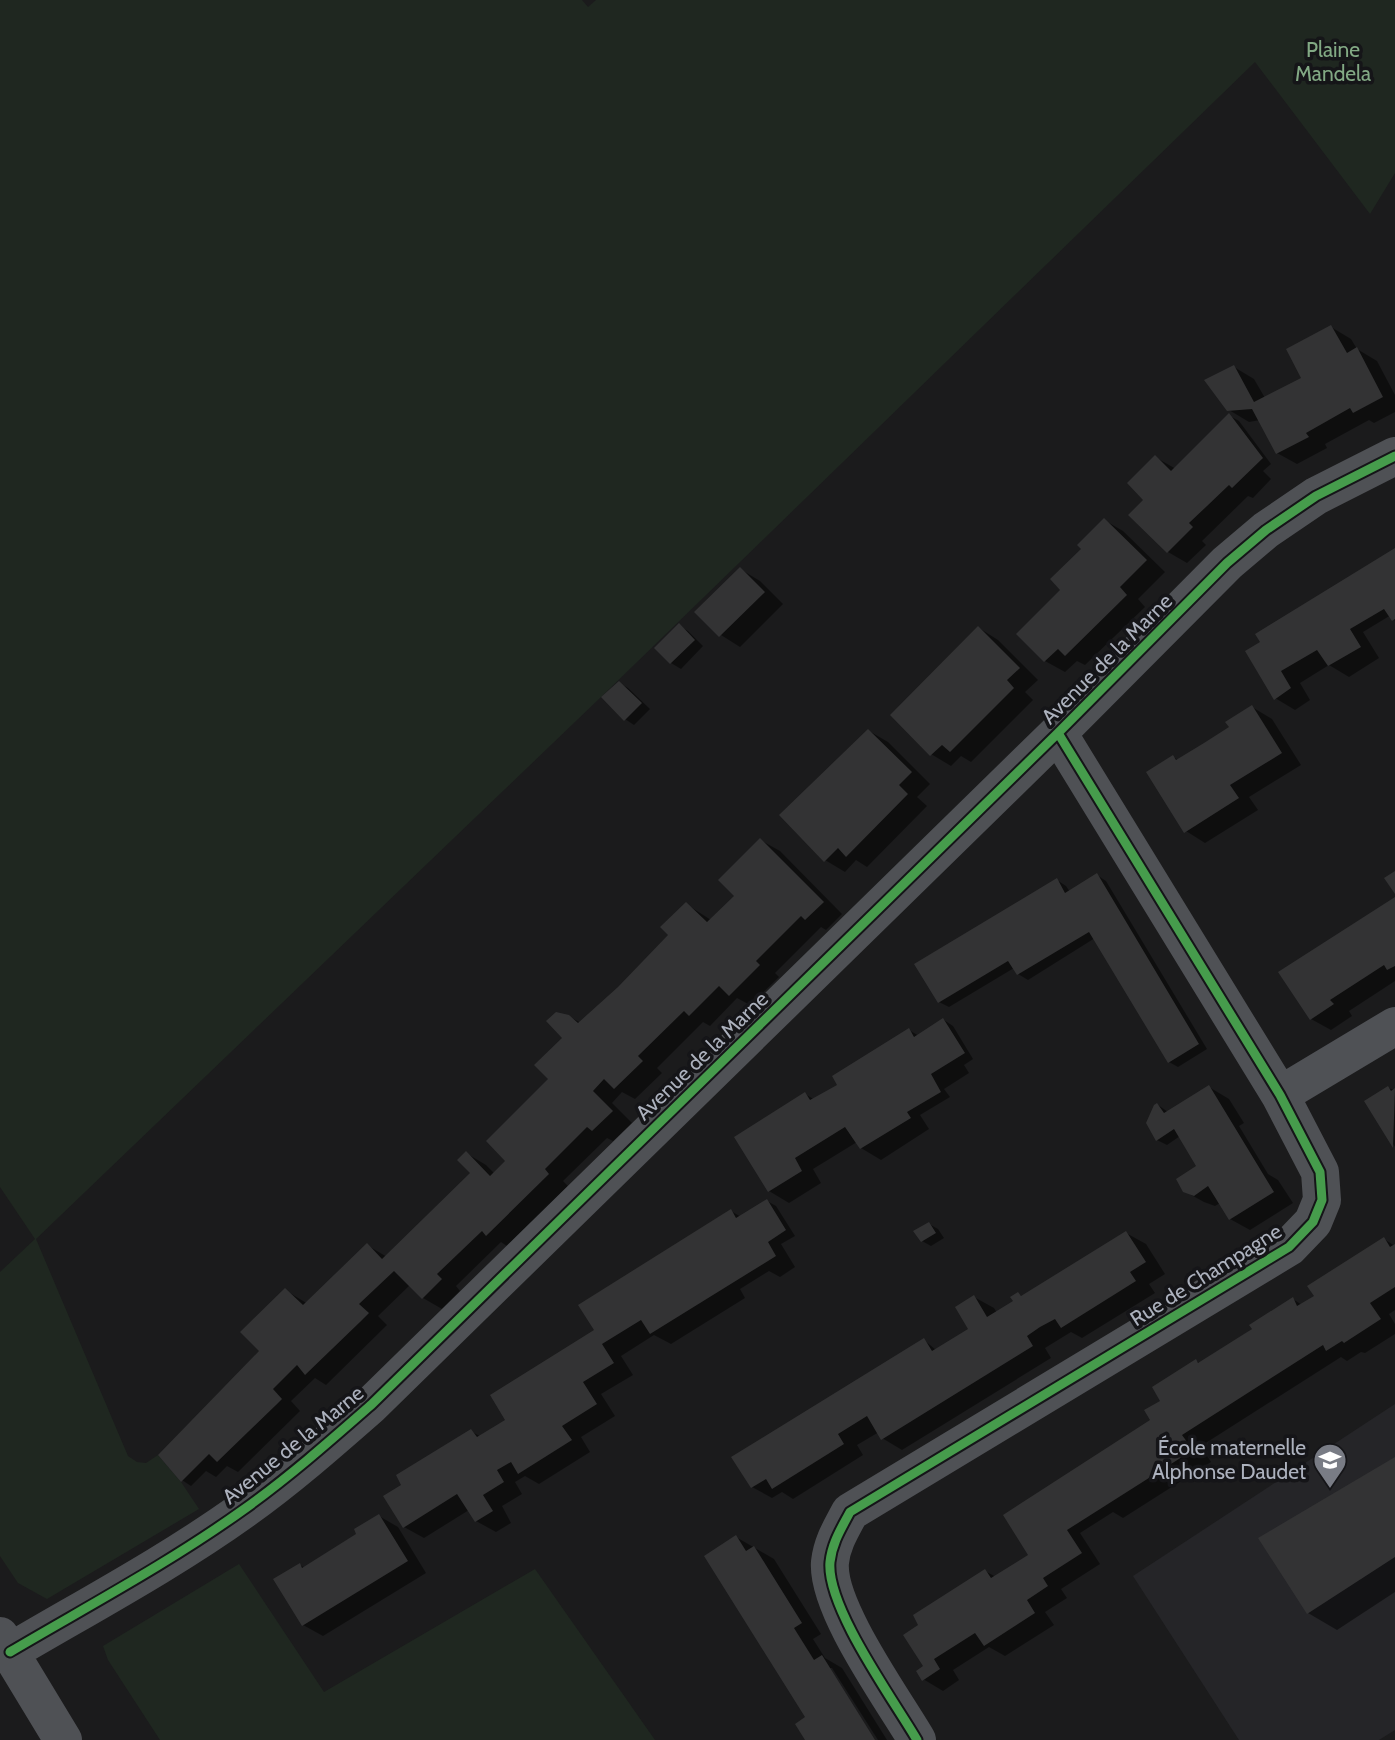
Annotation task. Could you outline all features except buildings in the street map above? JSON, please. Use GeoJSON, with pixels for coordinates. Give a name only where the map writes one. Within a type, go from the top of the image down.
{"type":"FeatureCollection","features":[{"type":"Feature","properties":{"kind":"street","name":"Avenue de la Marne"},"geometry":{"type":"LineString","coordinates":[[5,1644],[187,1549],[244,1510],[306,1462],[362,1413],[1058,733],[1227,563],[1266,530],[1316,496],[1395,456]]}},
{"type":"Feature","properties":{"kind":"street","name":"Rue de Champagne"},"geometry":{"type":"LineString","coordinates":[[917,1740],[849,1628],[835,1597],[830,1564],[834,1541],[850,1512],[1289,1247],[1313,1222],[1322,1200],[1320,1172],[1280,1095],[1058,733]]}},
{"type":"Feature","properties":{"kind":"street"},"geometry":{"type":"LineString","coordinates":[[1280,1095],[1395,1026]]}},
{"type":"Feature","properties":{"kind":"street"},"geometry":{"type":"LineString","coordinates":[[5,1644],[63,1740]]}},
{"type":"Feature","properties":{"kind":"shaded area","name":"École maternelle Alphonse Daudet"},"geometry":{"type":"Polygon","coordinates":[[[1395,1404],[1395,1730],[1379,1740],[1239,1740],[1133,1576],[1395,1404]]]}},
{"type":"Feature","properties":{"kind":"green space","name":"Plaine Mandela"},"geometry":{"type":"Polygon","coordinates":[[[0,0],[582,0],[588,7],[596,0],[1395,0],[1395,173],[1370,214],[1255,62],[601,697],[36,1239],[128,1456],[137,1462],[146,1463],[158,1455],[199,1509],[47,1599],[18,1583],[0,1556],[0,1272],[35,1239],[0,1187],[0,0]]]}},
{"type":"Feature","properties":{"kind":"green space"},"geometry":{"type":"Polygon","coordinates":[[[239,1564],[324,1692],[535,1569],[655,1740],[160,1740],[108,1660],[103,1646],[239,1564]]]}},
{"type":"Feature","properties":{"kind":"cycle path"},"geometry":{"type":"LineString","coordinates":[[10,1652],[215,1529],[309,1459],[371,1405],[1058,733],[1227,563],[1266,530],[1316,496],[1395,456]]}},
{"type":"Feature","properties":{"kind":"cycle path"},"geometry":{"type":"LineString","coordinates":[[917,1740],[849,1627],[832,1581],[830,1562],[833,1549],[850,1512],[1289,1247],[1313,1222],[1322,1200],[1320,1172],[1280,1095],[1058,733]]}},
{"type":"Feature","properties":{"kind":"place","name":"École maternelle Alphonse Daudet"},"geometry":{"type":"Point","coordinates":[1330,1490]}}]}
